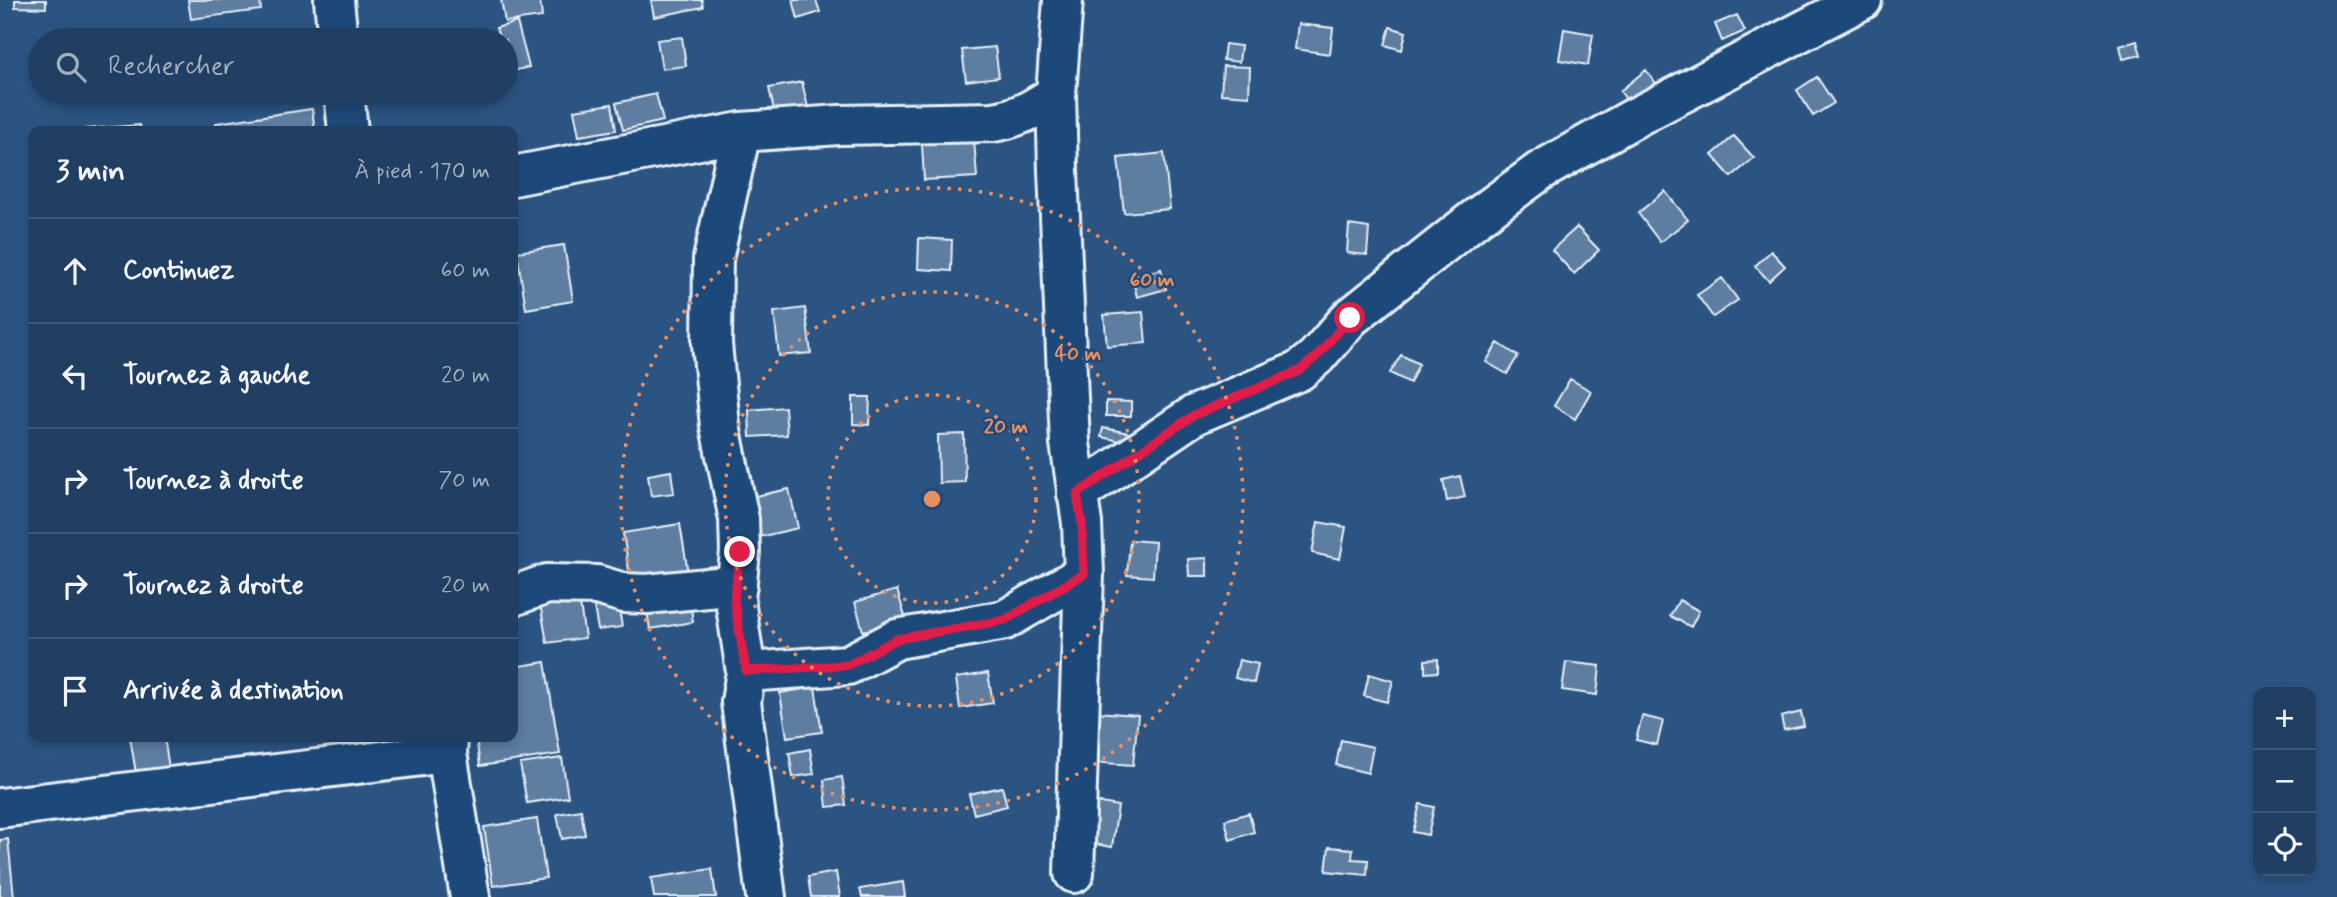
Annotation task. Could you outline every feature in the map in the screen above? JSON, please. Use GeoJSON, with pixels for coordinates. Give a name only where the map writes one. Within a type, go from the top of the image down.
{"type":"FeatureCollection","features":[{"type":"Feature","properties":{"kind":"street"},"geometry":{"type":"LineString","coordinates":[[334,0],[337,28]]}},
{"type":"Feature","properties":{"kind":"street"},"geometry":{"type":"LineString","coordinates":[[1063,0],[1056,94],[1070,443],[1082,523],[1084,574],[1074,873]]}},
{"type":"Feature","properties":{"kind":"street"},"geometry":{"type":"LineString","coordinates":[[1077,494],[1194,415],[1299,371],[1316,357],[1350,318],[1540,171],[1634,118],[1862,0]]}},
{"type":"Feature","properties":{"kind":"street"},"geometry":{"type":"LineString","coordinates":[[518,175],[741,132],[839,125],[993,122],[1030,113],[1056,94]]}},
{"type":"Feature","properties":{"kind":"street"},"geometry":{"type":"LineString","coordinates":[[345,105],[347,126]]}},
{"type":"Feature","properties":{"kind":"street"},"geometry":{"type":"LineString","coordinates":[[741,132],[713,259],[712,345],[720,426],[739,519],[740,552],[734,600],[746,671],[741,702],[766,897]]}},
{"type":"Feature","properties":{"kind":"street"},"geometry":{"type":"LineString","coordinates":[[746,671],[848,665],[897,639],[1005,620],[1084,574]]}},
{"type":"Feature","properties":{"kind":"street"},"geometry":{"type":"LineString","coordinates":[[518,594],[547,584],[597,585],[624,593],[647,594],[737,585]]}},
{"type":"Feature","properties":{"kind":"street"},"geometry":{"type":"LineString","coordinates":[[0,808],[447,745],[470,897]]}},
{"type":"Feature","properties":{"kind":"building"},"geometry":{"type":"Polygon","coordinates":[[[15,0],[46,0],[46,8],[15,7],[15,0]]]}},
{"type":"Feature","properties":{"kind":"building"},"geometry":{"type":"Polygon","coordinates":[[[188,0],[260,0],[261,10],[191,19],[188,0]]]}},
{"type":"Feature","properties":{"kind":"building"},"geometry":{"type":"Polygon","coordinates":[[[501,0],[540,0],[542,17],[505,22],[501,0]]]}},
{"type":"Feature","properties":{"kind":"building"},"geometry":{"type":"Polygon","coordinates":[[[651,0],[702,0],[703,7],[654,17],[651,0]]]}},
{"type":"Feature","properties":{"kind":"building"},"geometry":{"type":"Polygon","coordinates":[[[793,0],[816,0],[820,12],[798,19],[793,0]]]}},
{"type":"Feature","properties":{"kind":"building"},"geometry":{"type":"Polygon","coordinates":[[[1737,15],[1745,31],[1722,41],[1715,24],[1737,15]]]}},
{"type":"Feature","properties":{"kind":"building"},"geometry":{"type":"Polygon","coordinates":[[[517,22],[529,67],[518,70],[518,28],[496,28],[517,22]]]}},
{"type":"Feature","properties":{"kind":"building"},"geometry":{"type":"Polygon","coordinates":[[[1298,24],[1333,28],[1330,54],[1295,49],[1298,24]]]}},
{"type":"Feature","properties":{"kind":"building"},"geometry":{"type":"Polygon","coordinates":[[[1390,27],[1406,32],[1402,50],[1385,45],[1390,27]]]}},
{"type":"Feature","properties":{"kind":"building"},"geometry":{"type":"Polygon","coordinates":[[[1564,29],[1593,34],[1588,65],[1559,60],[1564,29]]]}},
{"type":"Feature","properties":{"kind":"building"},"geometry":{"type":"Polygon","coordinates":[[[682,37],[686,66],[662,69],[657,40],[682,37]]]}},
{"type":"Feature","properties":{"kind":"building"},"geometry":{"type":"Polygon","coordinates":[[[2137,41],[2141,55],[2123,59],[2120,46],[2137,41]]]}},
{"type":"Feature","properties":{"kind":"building"},"geometry":{"type":"Polygon","coordinates":[[[1225,44],[1241,46],[1239,62],[1223,60],[1225,44]]]}},
{"type":"Feature","properties":{"kind":"building"},"geometry":{"type":"Polygon","coordinates":[[[995,47],[999,77],[966,81],[962,50],[995,47]]]}},
{"type":"Feature","properties":{"kind":"building"},"geometry":{"type":"Polygon","coordinates":[[[1223,66],[1250,67],[1249,96],[1221,94],[1223,66]]]}},
{"type":"Feature","properties":{"kind":"building"},"geometry":{"type":"Polygon","coordinates":[[[1646,70],[1658,86],[1631,106],[1620,91],[1646,70]]]}},
{"type":"Feature","properties":{"kind":"building"},"geometry":{"type":"Polygon","coordinates":[[[1817,77],[1834,103],[1813,116],[1797,90],[1817,77]]]}},
{"type":"Feature","properties":{"kind":"building"},"geometry":{"type":"Polygon","coordinates":[[[802,82],[809,112],[776,119],[769,88],[802,82]]]}},
{"type":"Feature","properties":{"kind":"building"},"geometry":{"type":"Polygon","coordinates":[[[656,94],[663,121],[623,130],[616,103],[656,94]]]}},
{"type":"Feature","properties":{"kind":"building"},"geometry":{"type":"Polygon","coordinates":[[[612,104],[616,130],[579,136],[574,110],[612,104]]]}},
{"type":"Feature","properties":{"kind":"building"},"geometry":{"type":"Polygon","coordinates":[[[312,109],[314,126],[216,126],[216,123],[312,109]]]}},
{"type":"Feature","properties":{"kind":"building"},"geometry":{"type":"Polygon","coordinates":[[[1734,136],[1754,158],[1731,177],[1712,155],[1734,136]]]}},
{"type":"Feature","properties":{"kind":"building"},"geometry":{"type":"Polygon","coordinates":[[[974,140],[977,177],[924,180],[922,144],[974,140]]]}},
{"type":"Feature","properties":{"kind":"building"},"geometry":{"type":"Polygon","coordinates":[[[1164,153],[1170,209],[1124,213],[1118,158],[1164,153]]]}},
{"type":"Feature","properties":{"kind":"building"},"geometry":{"type":"Polygon","coordinates":[[[1665,191],[1688,220],[1660,242],[1638,213],[1665,191]]]}},
{"type":"Feature","properties":{"kind":"building"},"geometry":{"type":"Polygon","coordinates":[[[1349,225],[1369,228],[1367,255],[1347,253],[1349,225]]]}},
{"type":"Feature","properties":{"kind":"building"},"geometry":{"type":"Polygon","coordinates":[[[1577,227],[1599,250],[1574,274],[1552,250],[1577,227]]]}},
{"type":"Feature","properties":{"kind":"building"},"geometry":{"type":"Polygon","coordinates":[[[919,238],[952,240],[951,271],[918,269],[919,238]]]}},
{"type":"Feature","properties":{"kind":"building"},"geometry":{"type":"Polygon","coordinates":[[[564,245],[573,301],[526,309],[518,252],[564,245]]]}},
{"type":"Feature","properties":{"kind":"building"},"geometry":{"type":"Polygon","coordinates":[[[1771,251],[1785,266],[1769,281],[1755,266],[1771,251]]]}},
{"type":"Feature","properties":{"kind":"building"},"geometry":{"type":"Polygon","coordinates":[[[1161,269],[1166,289],[1137,297],[1132,277],[1161,269]]]}},
{"type":"Feature","properties":{"kind":"building"},"geometry":{"type":"Polygon","coordinates":[[[1722,278],[1738,300],[1713,317],[1697,295],[1722,278]]]}},
{"type":"Feature","properties":{"kind":"building"},"geometry":{"type":"Polygon","coordinates":[[[805,308],[811,353],[779,356],[774,312],[805,308]]]}},
{"type":"Feature","properties":{"kind":"building"},"geometry":{"type":"Polygon","coordinates":[[[1143,312],[1146,343],[1107,346],[1104,315],[1143,312]]]}},
{"type":"Feature","properties":{"kind":"building"},"geometry":{"type":"Polygon","coordinates":[[[1498,343],[1518,356],[1507,374],[1486,362],[1498,343]]]}},
{"type":"Feature","properties":{"kind":"building"},"geometry":{"type":"Polygon","coordinates":[[[1401,355],[1419,364],[1410,383],[1390,373],[1401,355]]]}},
{"type":"Feature","properties":{"kind":"building"},"geometry":{"type":"Polygon","coordinates":[[[1570,379],[1591,391],[1575,419],[1554,406],[1570,379]]]}},
{"type":"Feature","properties":{"kind":"building"},"geometry":{"type":"Polygon","coordinates":[[[853,397],[870,397],[869,425],[853,424],[853,397]]]}},
{"type":"Feature","properties":{"kind":"building"},"geometry":{"type":"Polygon","coordinates":[[[1106,401],[1131,402],[1131,416],[1106,416],[1106,401]]]}},
{"type":"Feature","properties":{"kind":"building"},"geometry":{"type":"Polygon","coordinates":[[[785,407],[787,435],[750,437],[749,410],[785,407]]]}},
{"type":"Feature","properties":{"kind":"building"},"geometry":{"type":"Polygon","coordinates":[[[1103,428],[1135,434],[1134,444],[1101,437],[1103,428]]]}},
{"type":"Feature","properties":{"kind":"building"},"geometry":{"type":"Polygon","coordinates":[[[964,434],[965,482],[939,483],[938,435],[964,434]]]}},
{"type":"Feature","properties":{"kind":"building"},"geometry":{"type":"Polygon","coordinates":[[[671,471],[674,493],[651,496],[648,475],[671,471]]]}},
{"type":"Feature","properties":{"kind":"building"},"geometry":{"type":"Polygon","coordinates":[[[1460,476],[1465,497],[1447,501],[1443,480],[1460,476]]]}},
{"type":"Feature","properties":{"kind":"building"},"geometry":{"type":"Polygon","coordinates":[[[789,489],[798,528],[759,537],[751,497],[789,489]]]}},
{"type":"Feature","properties":{"kind":"building"},"geometry":{"type":"Polygon","coordinates":[[[1318,522],[1346,527],[1340,559],[1312,553],[1318,522]]]}},
{"type":"Feature","properties":{"kind":"building"},"geometry":{"type":"Polygon","coordinates":[[[680,524],[688,573],[631,582],[623,533],[680,524]]]}},
{"type":"Feature","properties":{"kind":"building"},"geometry":{"type":"Polygon","coordinates":[[[1130,540],[1155,542],[1153,577],[1127,575],[1130,540]]]}},
{"type":"Feature","properties":{"kind":"building"},"geometry":{"type":"Polygon","coordinates":[[[1207,558],[1207,576],[1189,576],[1188,559],[1207,558]]]}},
{"type":"Feature","properties":{"kind":"building"},"geometry":{"type":"Polygon","coordinates":[[[687,580],[693,622],[650,629],[643,587],[687,580]]]}},
{"type":"Feature","properties":{"kind":"building"},"geometry":{"type":"Polygon","coordinates":[[[897,590],[906,620],[863,631],[855,602],[897,590]]]}},
{"type":"Feature","properties":{"kind":"building"},"geometry":{"type":"Polygon","coordinates":[[[578,591],[585,638],[547,643],[539,597],[578,591]]]}},
{"type":"Feature","properties":{"kind":"building"},"geometry":{"type":"Polygon","coordinates":[[[617,597],[622,627],[598,630],[593,601],[617,597]]]}},
{"type":"Feature","properties":{"kind":"building"},"geometry":{"type":"Polygon","coordinates":[[[1679,600],[1699,611],[1691,627],[1670,616],[1679,600]]]}},
{"type":"Feature","properties":{"kind":"building"},"geometry":{"type":"Polygon","coordinates":[[[1438,659],[1438,672],[1425,673],[1425,660],[1438,659]]]}},
{"type":"Feature","properties":{"kind":"building"},"geometry":{"type":"Polygon","coordinates":[[[1239,660],[1258,664],[1254,683],[1235,678],[1239,660]]]}},
{"type":"Feature","properties":{"kind":"building"},"geometry":{"type":"Polygon","coordinates":[[[545,662],[560,754],[480,766],[477,742],[518,742],[518,666],[545,662]]]}},
{"type":"Feature","properties":{"kind":"building"},"geometry":{"type":"Polygon","coordinates":[[[1566,662],[1600,666],[1597,695],[1562,690],[1566,662]]]}},
{"type":"Feature","properties":{"kind":"building"},"geometry":{"type":"Polygon","coordinates":[[[988,673],[993,703],[960,708],[956,678],[988,673]]]}},
{"type":"Feature","properties":{"kind":"building"},"geometry":{"type":"Polygon","coordinates":[[[1369,674],[1393,681],[1387,702],[1364,696],[1369,674]]]}},
{"type":"Feature","properties":{"kind":"building"},"geometry":{"type":"Polygon","coordinates":[[[815,687],[822,732],[787,737],[780,693],[815,687]]]}},
{"type":"Feature","properties":{"kind":"building"},"geometry":{"type":"Polygon","coordinates":[[[1095,712],[1138,715],[1133,765],[1091,762],[1095,712]]]}},
{"type":"Feature","properties":{"kind":"building"},"geometry":{"type":"Polygon","coordinates":[[[1801,712],[1804,726],[1784,730],[1781,717],[1801,712]]]}},
{"type":"Feature","properties":{"kind":"building"},"geometry":{"type":"Polygon","coordinates":[[[1642,716],[1663,721],[1657,745],[1636,740],[1642,716]]]}},
{"type":"Feature","properties":{"kind":"building"},"geometry":{"type":"Polygon","coordinates":[[[1341,740],[1373,747],[1368,773],[1336,765],[1341,740]]]}},
{"type":"Feature","properties":{"kind":"building"},"geometry":{"type":"Polygon","coordinates":[[[131,742],[165,742],[169,768],[136,773],[131,742]]]}},
{"type":"Feature","properties":{"kind":"building"},"geometry":{"type":"Polygon","coordinates":[[[810,749],[814,774],[793,777],[789,753],[810,749]]]}},
{"type":"Feature","properties":{"kind":"building"},"geometry":{"type":"Polygon","coordinates":[[[562,758],[568,797],[527,803],[520,764],[562,758]]]}},
{"type":"Feature","properties":{"kind":"building"},"geometry":{"type":"Polygon","coordinates":[[[842,777],[846,805],[827,807],[824,780],[842,777]]]}},
{"type":"Feature","properties":{"kind":"building"},"geometry":{"type":"Polygon","coordinates":[[[1002,787],[1007,806],[974,814],[969,794],[1002,787]]]}},
{"type":"Feature","properties":{"kind":"building"},"geometry":{"type":"Polygon","coordinates":[[[1096,802],[1118,806],[1112,847],[1090,843],[1096,802]]]}},
{"type":"Feature","properties":{"kind":"building"},"geometry":{"type":"Polygon","coordinates":[[[1420,804],[1434,807],[1428,835],[1413,832],[1420,804]]]}},
{"type":"Feature","properties":{"kind":"building"},"geometry":{"type":"Polygon","coordinates":[[[581,810],[585,835],[562,839],[557,814],[581,810]]]}},
{"type":"Feature","properties":{"kind":"building"},"geometry":{"type":"Polygon","coordinates":[[[1249,813],[1254,832],[1230,840],[1225,820],[1249,813]]]}},
{"type":"Feature","properties":{"kind":"building"},"geometry":{"type":"Polygon","coordinates":[[[537,819],[546,878],[493,886],[484,827],[537,819]]]}},
{"type":"Feature","properties":{"kind":"building"},"geometry":{"type":"Polygon","coordinates":[[[8,839],[14,897],[0,897],[0,840],[8,839]]]}},
{"type":"Feature","properties":{"kind":"building"},"geometry":{"type":"Polygon","coordinates":[[[1329,847],[1353,849],[1352,859],[1368,860],[1367,875],[1326,871],[1329,847]]]}},
{"type":"Feature","properties":{"kind":"building"},"geometry":{"type":"Polygon","coordinates":[[[712,869],[716,897],[654,897],[651,878],[712,869]]]}},
{"type":"Feature","properties":{"kind":"building"},"geometry":{"type":"Polygon","coordinates":[[[836,872],[840,897],[811,897],[808,877],[836,872]]]}},
{"type":"Feature","properties":{"kind":"building"},"geometry":{"type":"Polygon","coordinates":[[[903,882],[905,897],[862,897],[860,889],[903,882]]]}},
{"type":"Feature","properties":{"kind":"route"},"geometry":{"type":"LineString","coordinates":[[740,552],[734,600],[746,671],[848,665],[897,639],[1005,620],[1042,596],[1084,574],[1082,523],[1077,494],[1194,415],[1299,371],[1316,357],[1350,318]]}}]}
